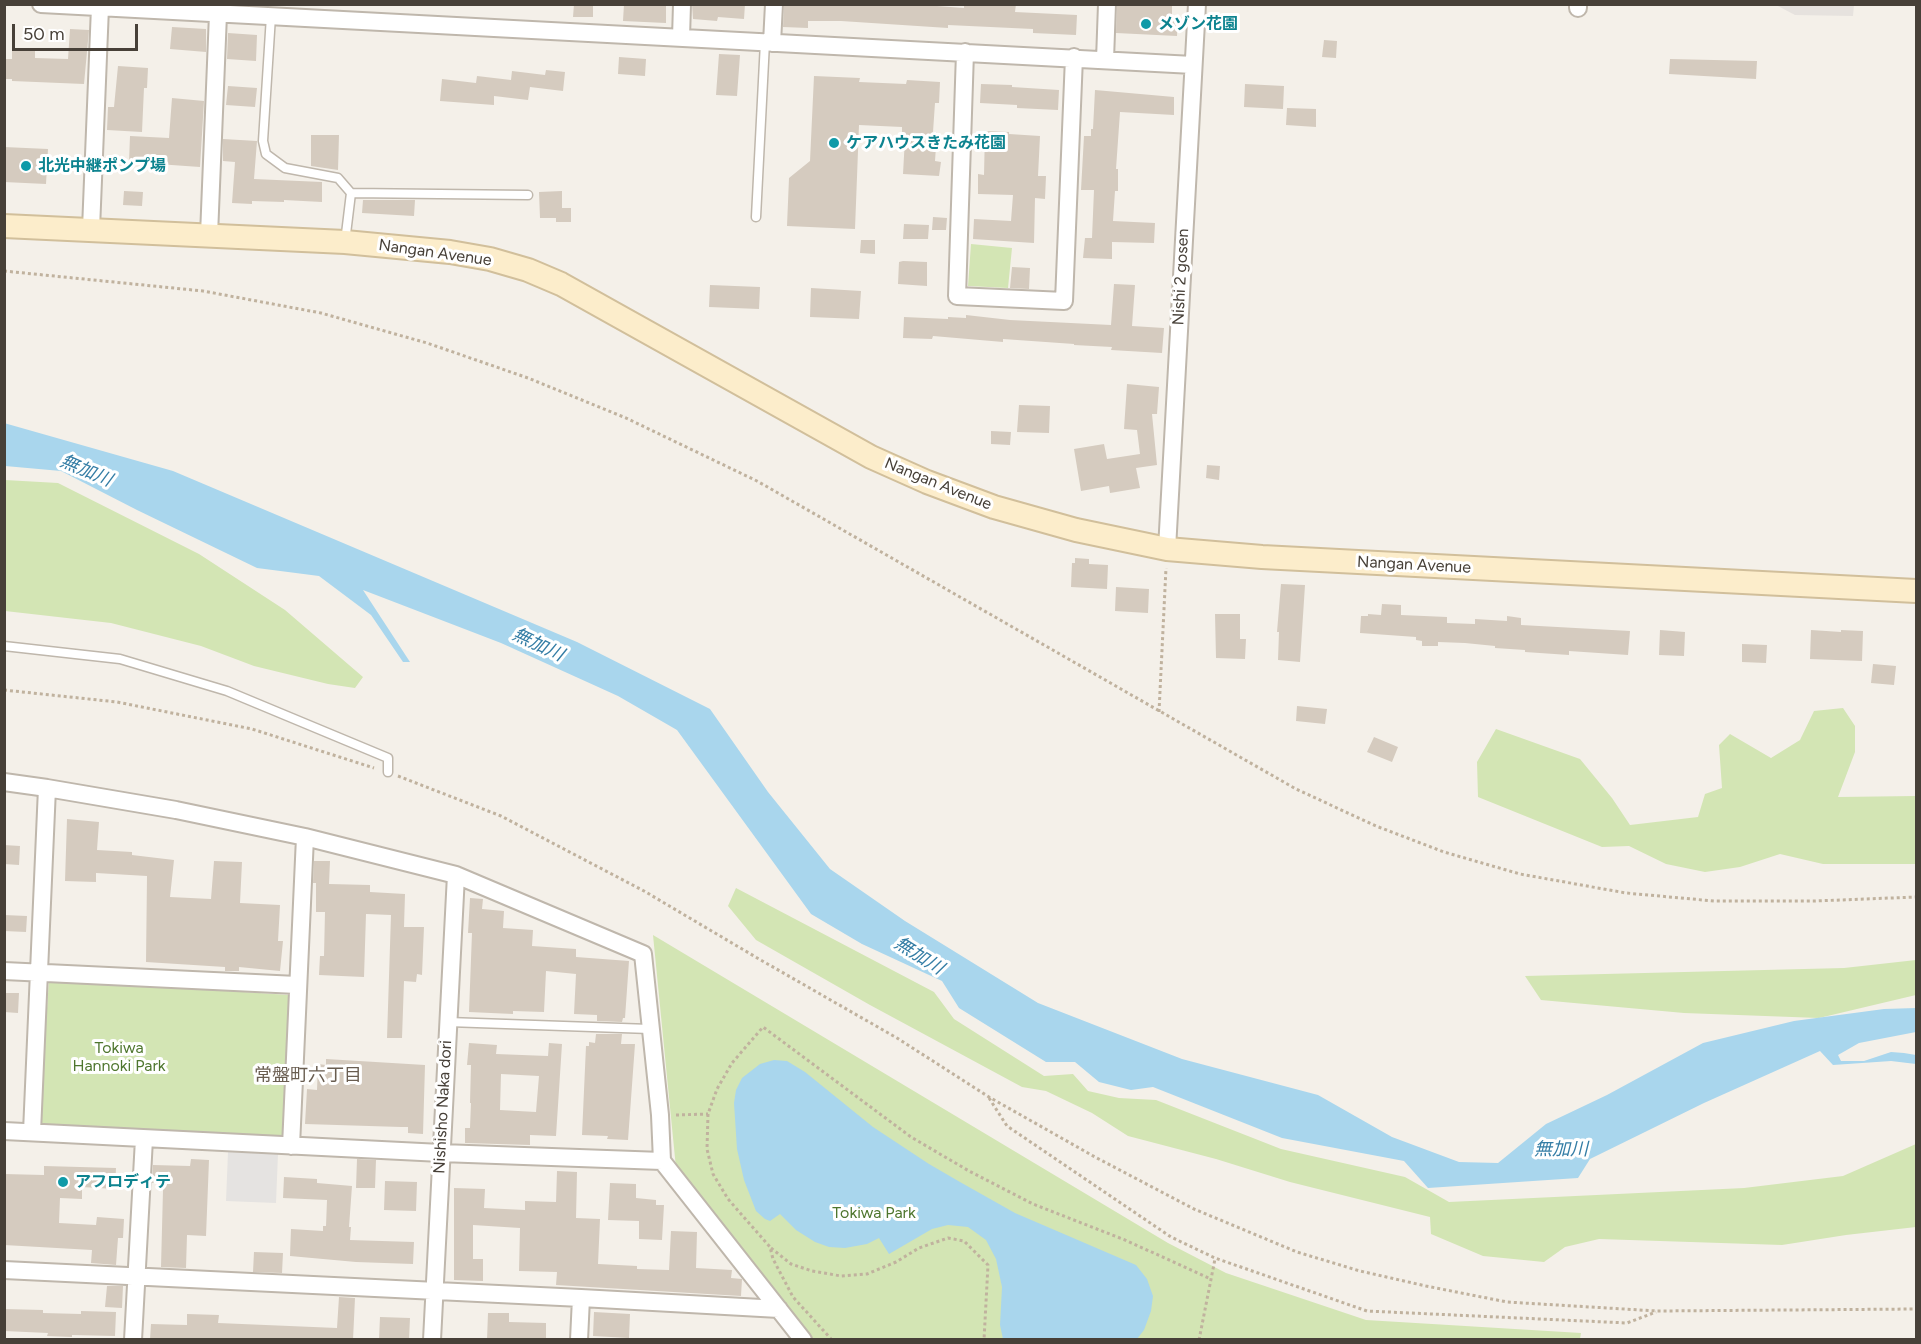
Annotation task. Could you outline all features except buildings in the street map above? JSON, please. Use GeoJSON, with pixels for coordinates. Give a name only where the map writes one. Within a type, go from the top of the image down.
{"type":"FeatureCollection","features":[{"type":"Feature","properties":{"kind":"main road","name":"Nangan Avenue"},"geometry":{"type":"LineString","coordinates":[[4,226],[345,242],[450,252],[490,259],[528,270],[561,284],[871,457],[927,482],[994,507],[1076,530],[1167,549],[1262,557],[1917,591]]}},
{"type":"Feature","properties":{"kind":"street"},"geometry":{"type":"LineString","coordinates":[[41,4],[218,14],[271,10],[371,13],[681,38],[1193,65]]}},
{"type":"Feature","properties":{"kind":"street"},"geometry":{"type":"LineString","coordinates":[[681,38],[682,4]]}},
{"type":"Feature","properties":{"kind":"street"},"geometry":{"type":"LineString","coordinates":[[769,43],[774,4]]}},
{"type":"Feature","properties":{"kind":"street"},"geometry":{"type":"LineString","coordinates":[[1105,60],[1107,4]]}},
{"type":"Feature","properties":{"kind":"street","name":"Nishi 2 gosen"},"geometry":{"type":"LineString","coordinates":[[1167,549],[1197,4]]}},
{"type":"Feature","properties":{"kind":"street"},"geometry":{"type":"LineString","coordinates":[[91,229],[100,7]]}},
{"type":"Feature","properties":{"kind":"street"},"geometry":{"type":"LineString","coordinates":[[208,235],[218,14]]}},
{"type":"Feature","properties":{"kind":"street"},"geometry":{"type":"LineString","coordinates":[[965,52],[957,296],[1064,301],[1074,57]]}},
{"type":"Feature","properties":{"kind":"street"},"geometry":{"type":"LineString","coordinates":[[4,782],[176,810],[305,837],[456,875],[643,954],[660,1115],[662,1161],[803,1340]]}},
{"type":"Feature","properties":{"kind":"street"},"geometry":{"type":"LineString","coordinates":[[32,1132],[47,788]]}},
{"type":"Feature","properties":{"kind":"street"},"geometry":{"type":"LineString","coordinates":[[291,1146],[305,837]]}},
{"type":"Feature","properties":{"kind":"street","name":"Nishisho Naka dori"},"geometry":{"type":"LineString","coordinates":[[432,1340],[456,875]]}},
{"type":"Feature","properties":{"kind":"street"},"geometry":{"type":"LineString","coordinates":[[4,971],[297,984]]}},
{"type":"Feature","properties":{"kind":"street"},"geometry":{"type":"LineString","coordinates":[[4,1131],[441,1153],[662,1161]]}},
{"type":"Feature","properties":{"kind":"street"},"geometry":{"type":"LineString","coordinates":[[133,1340],[144,1139]]}},
{"type":"Feature","properties":{"kind":"street"},"geometry":{"type":"LineString","coordinates":[[4,1270],[779,1309]]}},
{"type":"Feature","properties":{"kind":"street"},"geometry":{"type":"LineString","coordinates":[[579,1340],[581,1298]]}},
{"type":"Feature","properties":{"kind":"lane"},"geometry":{"type":"LineString","coordinates":[[271,10],[263,141],[266,154],[285,168],[338,178],[351,193],[345,242]]}},
{"type":"Feature","properties":{"kind":"lane"},"geometry":{"type":"LineString","coordinates":[[756,216],[769,43]]}},
{"type":"Feature","properties":{"kind":"lane"},"geometry":{"type":"LineString","coordinates":[[351,193],[528,195]]}},
{"type":"Feature","properties":{"kind":"lane"},"geometry":{"type":"LineString","coordinates":[[4,646],[120,659],[227,691],[388,758],[388,772]]}},
{"type":"Feature","properties":{"kind":"lane"},"geometry":{"type":"LineString","coordinates":[[448,1022],[651,1029]]}},
{"type":"Feature","properties":{"kind":"path"},"geometry":{"type":"LineString","coordinates":[[4,271],[202,291],[321,313],[427,343],[528,378],[626,418],[757,481],[1296,789],[1376,826],[1444,852],[1520,874],[1626,893],[1714,901],[1815,901],[1917,897]]}},
{"type":"Feature","properties":{"kind":"path"},"geometry":{"type":"LineString","coordinates":[[1159,712],[1167,549]]}},
{"type":"Feature","properties":{"kind":"path"},"geometry":{"type":"LineString","coordinates":[[4,690],[117,702],[252,729],[388,772],[501,816],[644,891],[897,1038],[989,1097],[1194,1209],[1297,1252],[1360,1271],[1507,1302],[1658,1311],[1917,1309]]}},
{"type":"Feature","properties":{"kind":"path"},"geometry":{"type":"LineString","coordinates":[[984,1340],[988,1265],[964,1241],[948,1238],[919,1248],[896,1262],[867,1274],[841,1276],[812,1271],[791,1264],[770,1247],[728,1199],[712,1174],[707,1149],[708,1114],[717,1089],[732,1063],[763,1027],[911,1137],[969,1171],[1033,1204],[1125,1240],[1211,1279]]}},
{"type":"Feature","properties":{"kind":"path"},"geometry":{"type":"LineString","coordinates":[[989,1097],[1007,1126],[1171,1237],[1215,1258],[1367,1311],[1627,1323],[1658,1311]]}},
{"type":"Feature","properties":{"kind":"path"},"geometry":{"type":"LineString","coordinates":[[660,1115],[708,1114]]}},
{"type":"Feature","properties":{"kind":"path"},"geometry":{"type":"LineString","coordinates":[[770,1247],[773,1259],[793,1297],[832,1340]]}},
{"type":"Feature","properties":{"kind":"path"},"geometry":{"type":"LineString","coordinates":[[1199,1340],[1215,1258]]}},
{"type":"Feature","properties":{"kind":"shaded area"},"geometry":{"type":"Polygon","coordinates":[[[1776,5],[1854,5],[1853,16],[1795,15],[1776,5]]]}},
{"type":"Feature","properties":{"kind":"shaded area"},"geometry":{"type":"Polygon","coordinates":[[[228,1152],[278,1154],[276,1203],[226,1201],[228,1152]]]}},
{"type":"Feature","properties":{"kind":"green space"},"geometry":{"type":"Polygon","coordinates":[[[971,244],[1012,248],[1008,288],[968,286],[971,244]]]}},
{"type":"Feature","properties":{"kind":"green space"},"geometry":{"type":"Polygon","coordinates":[[[5,480],[58,483],[199,554],[285,610],[363,677],[355,688],[328,684],[254,666],[201,646],[111,623],[5,611],[5,480]]]}},
{"type":"Feature","properties":{"kind":"green space"},"geometry":{"type":"Polygon","coordinates":[[[1843,708],[1855,726],[1855,752],[1838,797],[1916,796],[1916,864],[1823,864],[1780,854],[1740,867],[1705,872],[1666,864],[1629,846],[1602,847],[1478,797],[1477,762],[1496,729],[1580,759],[1612,798],[1630,825],[1698,817],[1705,794],[1722,788],[1719,745],[1730,734],[1771,758],[1800,740],[1814,711],[1843,708]]]}},
{"type":"Feature","properties":{"kind":"green space"},"geometry":{"type":"Polygon","coordinates":[[[736,888],[934,992],[954,1019],[1044,1076],[1073,1074],[1088,1091],[1119,1098],[1156,1100],[1281,1149],[1405,1177],[1449,1202],[1744,1188],[1843,1176],[1916,1144],[1916,1227],[1782,1245],[1599,1239],[1565,1247],[1544,1262],[1483,1256],[1431,1234],[1430,1217],[1290,1182],[1216,1159],[1128,1136],[1092,1113],[1046,1091],[1022,1087],[756,940],[728,906],[736,888]]]}},
{"type":"Feature","properties":{"kind":"green space","name":"Tokiwa Park"},"geometry":{"type":"Polygon","coordinates":[[[653,935],[1168,1243],[1226,1273],[1366,1320],[1581,1333],[1580,1339],[813,1339],[676,1168],[653,935]]]}},
{"type":"Feature","properties":{"kind":"green space"},"geometry":{"type":"Polygon","coordinates":[[[1916,960],[1916,995],[1819,1018],[1684,1013],[1541,1000],[1525,976],[1844,968],[1916,960]]]}},
{"type":"Feature","properties":{"kind":"green space","name":"Tokiwa Hannoki Park"},"geometry":{"type":"Polygon","coordinates":[[[49,979],[289,995],[285,1139],[39,1126],[49,979]]]}},
{"type":"Feature","properties":{"kind":"water","name":"無加川"},"geometry":{"type":"Polygon","coordinates":[[[4,423],[173,471],[577,642],[710,709],[768,792],[830,869],[905,921],[1038,1003],[1182,1059],[1318,1095],[1392,1137],[1459,1162],[1498,1163],[1546,1124],[1607,1095],[1703,1043],[1794,1021],[1884,1009],[1916,1008],[1916,1032],[1859,1043],[1838,1055],[1841,1061],[1864,1061],[1891,1052],[1904,1053],[1916,1055],[1916,1064],[1891,1061],[1833,1065],[1820,1051],[1704,1103],[1590,1159],[1578,1178],[1428,1188],[1404,1161],[1282,1138],[1153,1087],[1131,1090],[1099,1082],[1075,1062],[1046,1062],[959,1008],[942,981],[862,944],[811,914],[677,730],[618,696],[501,643],[363,590],[410,662],[403,662],[371,615],[319,576],[257,568],[61,471],[5,466],[4,423]]]}},
{"type":"Feature","properties":{"kind":"water"},"geometry":{"type":"Polygon","coordinates":[[[774,1060],[787,1061],[805,1072],[873,1127],[960,1182],[1015,1213],[1136,1265],[1147,1279],[1153,1296],[1151,1311],[1144,1330],[1137,1339],[1003,1339],[1000,1325],[1002,1287],[996,1259],[986,1240],[968,1227],[948,1225],[932,1229],[889,1254],[879,1238],[867,1244],[845,1248],[829,1247],[815,1242],[796,1230],[780,1214],[770,1221],[765,1219],[756,1211],[744,1180],[737,1149],[734,1103],[736,1090],[742,1078],[760,1064],[774,1060]]]}},
{"type":"Feature","properties":{"kind":"place","name":"メゾン花園"},"geometry":{"type":"Point","coordinates":[1146,24]}},
{"type":"Feature","properties":{"kind":"place","name":"ケアハウスきたみ花園"},"geometry":{"type":"Point","coordinates":[834,143]}},
{"type":"Feature","properties":{"kind":"place","name":"北光中継ポンプ場"},"geometry":{"type":"Point","coordinates":[26,166]}},
{"type":"Feature","properties":{"kind":"place","name":"アフロディテ"},"geometry":{"type":"Point","coordinates":[63,1182]}},
{"type":"Feature","properties":{"kind":"district","name":"常盤町六丁目"},"geometry":{"type":"Point","coordinates":[308,1076]}}]}
